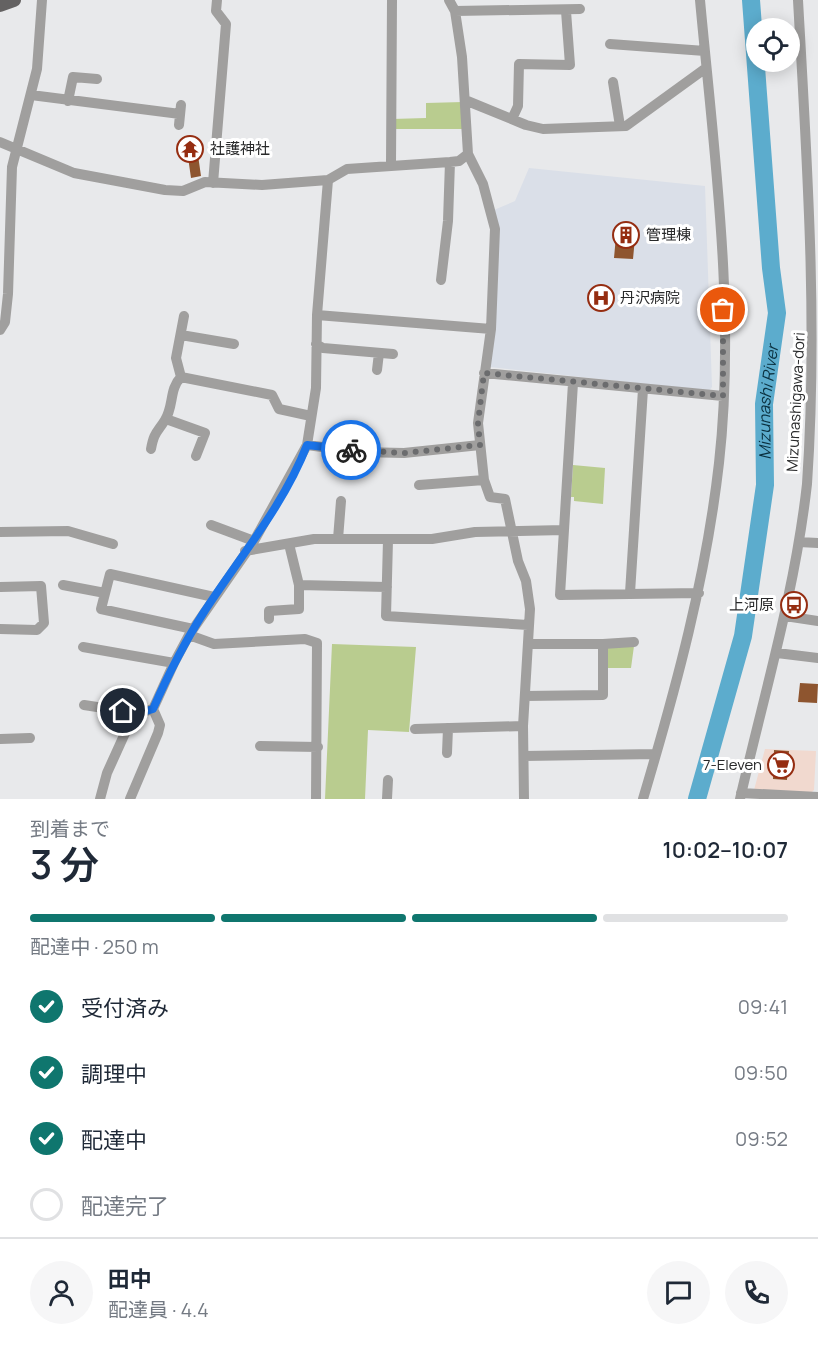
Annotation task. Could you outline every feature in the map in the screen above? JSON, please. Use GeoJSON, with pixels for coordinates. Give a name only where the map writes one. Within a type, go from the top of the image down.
{"type":"FeatureCollection","features":[{"type":"Feature","properties":{"kind":"main road"},"geometry":{"type":"LineString","coordinates":[[0,5],[14,0]]}},
{"type":"Feature","properties":{"kind":"street"},"geometry":{"type":"LineString","coordinates":[[0,330],[5,322],[4,294],[9,214],[16,147],[37,69],[42,0]]}},
{"type":"Feature","properties":{"kind":"street"},"geometry":{"type":"LineString","coordinates":[[213,183],[226,24],[216,10],[217,0]]}},
{"type":"Feature","properties":{"kind":"street"},"geometry":{"type":"LineString","coordinates":[[391,165],[392,0]]}},
{"type":"Feature","properties":{"kind":"street"},"geometry":{"type":"LineString","coordinates":[[449,0],[455,11],[465,100],[468,154],[483,184],[495,229],[491,330],[478,423],[484,480],[490,497],[505,500],[518,561],[526,581],[530,609],[523,726],[524,799]]}},
{"type":"Feature","properties":{"kind":"street"},"geometry":{"type":"LineString","coordinates":[[643,799],[699,593],[719,461],[723,396],[722,246],[700,0]]}},
{"type":"Feature","properties":{"kind":"street","name":"Mizunashigawa-dori"},"geometry":{"type":"LineString","coordinates":[[740,796],[785,616],[799,542],[810,442],[815,331],[798,0]]}},
{"type":"Feature","properties":{"kind":"street"},"geometry":{"type":"LineString","coordinates":[[455,11],[580,9]]}},
{"type":"Feature","properties":{"kind":"street"},"geometry":{"type":"LineString","coordinates":[[512,119],[518,106],[519,64],[570,65],[566,11]]}},
{"type":"Feature","properties":{"kind":"street"},"geometry":{"type":"LineString","coordinates":[[610,44],[632,42],[705,51]]}},
{"type":"Feature","properties":{"kind":"street"},"geometry":{"type":"LineString","coordinates":[[465,100],[543,129],[626,126],[706,68]]}},
{"type":"Feature","properties":{"kind":"street"},"geometry":{"type":"LineString","coordinates":[[68,100],[73,77],[97,79]]}},
{"type":"Feature","properties":{"kind":"street"},"geometry":{"type":"LineString","coordinates":[[614,82],[620,126]]}},
{"type":"Feature","properties":{"kind":"street"},"geometry":{"type":"LineString","coordinates":[[31,95],[136,113],[180,115]]}},
{"type":"Feature","properties":{"kind":"street"},"geometry":{"type":"LineString","coordinates":[[0,142],[74,173],[120,183],[183,191],[205,182],[262,185],[328,180],[347,169],[459,161],[468,154]]}},
{"type":"Feature","properties":{"kind":"street"},"geometry":{"type":"LineString","coordinates":[[441,280],[448,221],[450,162]]}},
{"type":"Feature","properties":{"kind":"street"},"geometry":{"type":"LineString","coordinates":[[130,799],[158,733],[160,726],[153,709],[174,663],[191,632],[254,541],[307,445],[316,388],[317,315],[328,180]]}},
{"type":"Feature","properties":{"kind":"street"},"geometry":{"type":"LineString","coordinates":[[317,315],[491,330]]}},
{"type":"Feature","properties":{"kind":"street"},"geometry":{"type":"LineString","coordinates":[[181,376],[176,358],[184,316]]}},
{"type":"Feature","properties":{"kind":"street"},"geometry":{"type":"LineString","coordinates":[[181,335],[234,344]]}},
{"type":"Feature","properties":{"kind":"street"},"geometry":{"type":"LineString","coordinates":[[316,344],[323,348],[393,354]]}},
{"type":"Feature","properties":{"kind":"street"},"geometry":{"type":"LineString","coordinates":[[377,370],[379,353]]}},
{"type":"Feature","properties":{"kind":"street"},"geometry":{"type":"LineString","coordinates":[[484,373],[723,396]]}},
{"type":"Feature","properties":{"kind":"street"},"geometry":{"type":"LineString","coordinates":[[181,376],[272,395],[279,409],[311,416]]}},
{"type":"Feature","properties":{"kind":"street"},"geometry":{"type":"LineString","coordinates":[[151,449],[154,432],[166,419],[175,383],[181,376]]}},
{"type":"Feature","properties":{"kind":"street"},"geometry":{"type":"LineString","coordinates":[[573,382],[560,595],[699,593]]}},
{"type":"Feature","properties":{"kind":"street"},"geometry":{"type":"LineString","coordinates":[[630,593],[643,389]]}},
{"type":"Feature","properties":{"kind":"street"},"geometry":{"type":"LineString","coordinates":[[166,419],[205,433],[196,456]]}},
{"type":"Feature","properties":{"kind":"street"},"geometry":{"type":"LineString","coordinates":[[307,445],[360,452],[404,453],[480,445]]}},
{"type":"Feature","properties":{"kind":"street"},"geometry":{"type":"LineString","coordinates":[[436,472],[437,484]]}},
{"type":"Feature","properties":{"kind":"street"},"geometry":{"type":"LineString","coordinates":[[419,485],[484,480]]}},
{"type":"Feature","properties":{"kind":"street"},"geometry":{"type":"LineString","coordinates":[[338,539],[341,501]]}},
{"type":"Feature","properties":{"kind":"street"},"geometry":{"type":"LineString","coordinates":[[211,525],[254,541]]}},
{"type":"Feature","properties":{"kind":"street"},"geometry":{"type":"LineString","coordinates":[[245,551],[314,539],[432,539],[475,532],[564,530]]}},
{"type":"Feature","properties":{"kind":"street"},"geometry":{"type":"LineString","coordinates":[[0,532],[68,531],[113,544]]}},
{"type":"Feature","properties":{"kind":"street"},"geometry":{"type":"LineString","coordinates":[[388,540],[386,616],[528,625]]}},
{"type":"Feature","properties":{"kind":"street"},"geometry":{"type":"LineString","coordinates":[[799,542],[818,543]]}},
{"type":"Feature","properties":{"kind":"street"},"geometry":{"type":"LineString","coordinates":[[269,619],[269,611],[299,609],[299,585],[290,544]]}},
{"type":"Feature","properties":{"kind":"street"},"geometry":{"type":"LineString","coordinates":[[214,597],[110,574],[101,609],[191,632],[214,644],[305,639],[316,643],[318,747],[316,799]]}},
{"type":"Feature","properties":{"kind":"street"},"geometry":{"type":"LineString","coordinates":[[63,585],[105,593]]}},
{"type":"Feature","properties":{"kind":"street"},"geometry":{"type":"LineString","coordinates":[[299,585],[387,587]]}},
{"type":"Feature","properties":{"kind":"street"},"geometry":{"type":"LineString","coordinates":[[0,587],[40,586],[44,623],[37,630],[0,629]]}},
{"type":"Feature","properties":{"kind":"street"},"geometry":{"type":"LineString","coordinates":[[785,616],[818,621]]}},
{"type":"Feature","properties":{"kind":"street"},"geometry":{"type":"LineString","coordinates":[[529,644],[634,642]]}},
{"type":"Feature","properties":{"kind":"street"},"geometry":{"type":"LineString","coordinates":[[525,696],[603,695],[603,644]]}},
{"type":"Feature","properties":{"kind":"street"},"geometry":{"type":"LineString","coordinates":[[83,647],[174,663]]}},
{"type":"Feature","properties":{"kind":"street"},"geometry":{"type":"LineString","coordinates":[[777,653],[818,658]]}},
{"type":"Feature","properties":{"kind":"street"},"geometry":{"type":"LineString","coordinates":[[84,705],[123,711],[130,720]]}},
{"type":"Feature","properties":{"kind":"street"},"geometry":{"type":"LineString","coordinates":[[100,799],[107,773],[130,720],[136,714],[153,709]]}},
{"type":"Feature","properties":{"kind":"street"},"geometry":{"type":"LineString","coordinates":[[415,729],[432,723],[448,728],[523,726]]}},
{"type":"Feature","properties":{"kind":"street"},"geometry":{"type":"LineString","coordinates":[[447,753],[448,728]]}},
{"type":"Feature","properties":{"kind":"street"},"geometry":{"type":"LineString","coordinates":[[0,739],[30,738]]}},
{"type":"Feature","properties":{"kind":"street"},"geometry":{"type":"LineString","coordinates":[[260,746],[318,747]]}},
{"type":"Feature","properties":{"kind":"street"},"geometry":{"type":"LineString","coordinates":[[524,756],[656,754]]}},
{"type":"Feature","properties":{"kind":"street"},"geometry":{"type":"LineString","coordinates":[[387,799],[388,780]]}},
{"type":"Feature","properties":{"kind":"street"},"geometry":{"type":"LineString","coordinates":[[740,796],[818,797]]}},
{"type":"Feature","properties":{"kind":"shaded area","name":"丹沢病院"},"geometry":{"type":"Polygon","coordinates":[[[529,168],[705,186],[712,387],[709,391],[490,367],[494,210],[515,201],[529,168]]]}},
{"type":"Feature","properties":{"kind":"shaded area"},"geometry":{"type":"Polygon","coordinates":[[[765,749],[816,751],[814,790],[810,794],[754,790],[765,749]]]}},
{"type":"Feature","properties":{"kind":"green space"},"geometry":{"type":"Polygon","coordinates":[[[463,102],[463,129],[392,129],[392,119],[426,118],[426,103],[463,102]]]}},
{"type":"Feature","properties":{"kind":"green space"},"geometry":{"type":"Polygon","coordinates":[[[573,465],[605,468],[603,504],[574,501],[574,497],[571,497],[573,465]]]}},
{"type":"Feature","properties":{"kind":"green space"},"geometry":{"type":"Polygon","coordinates":[[[332,644],[416,647],[409,732],[368,730],[365,799],[325,799],[332,644]]]}},
{"type":"Feature","properties":{"kind":"green space"},"geometry":{"type":"Polygon","coordinates":[[[610,646],[634,646],[631,668],[607,668],[606,650],[610,646]]]}},
{"type":"Feature","properties":{"kind":"building"},"geometry":{"type":"Polygon","coordinates":[[[198,155],[201,176],[191,178],[188,157],[198,155]]]}},
{"type":"Feature","properties":{"kind":"building","name":"管理棟"},"geometry":{"type":"Polygon","coordinates":[[[617,225],[636,227],[633,259],[614,258],[617,225]]]}},
{"type":"Feature","properties":{"kind":"building"},"geometry":{"type":"Polygon","coordinates":[[[800,683],[818,684],[817,703],[798,702],[800,683]]]}},
{"type":"Feature","properties":{"kind":"building","name":"7-Eleven"},"geometry":{"type":"Polygon","coordinates":[[[774,750],[789,751],[787,780],[773,779],[774,750]]]}},
{"type":"Feature","properties":{"kind":"waterway","name":"Mizunashi River"},"geometry":{"type":"LineString","coordinates":[[697,799],[743,636],[765,485],[764,404],[777,313],[771,268],[751,0]]}},
{"type":"Feature","properties":{"kind":"way so far"},"geometry":{"type":"LineString","coordinates":[[351,450],[404,453],[480,445],[478,423],[484,373],[723,396],[723,310]]}},
{"type":"Feature","properties":{"kind":"place","name":"社護神社"},"geometry":{"type":"Point","coordinates":[190,149]}},
{"type":"Feature","properties":{"kind":"place","name":"管理棟"},"geometry":{"type":"Point","coordinates":[626,235]}},
{"type":"Feature","properties":{"kind":"place","name":"丹沢病院"},"geometry":{"type":"Point","coordinates":[601,298]}},
{"type":"Feature","properties":{"kind":"place","name":"上河原"},"geometry":{"type":"Point","coordinates":[794,605]}},
{"type":"Feature","properties":{"kind":"place","name":"7-Eleven"},"geometry":{"type":"Point","coordinates":[781,765]}},
{"type":"Feature","properties":{"kind":"route"},"geometry":{"type":"LineString","coordinates":[[123,711],[130,720],[136,714],[153,709],[189,635],[254,541],[302,458],[307,445],[351,450]]}}]}
